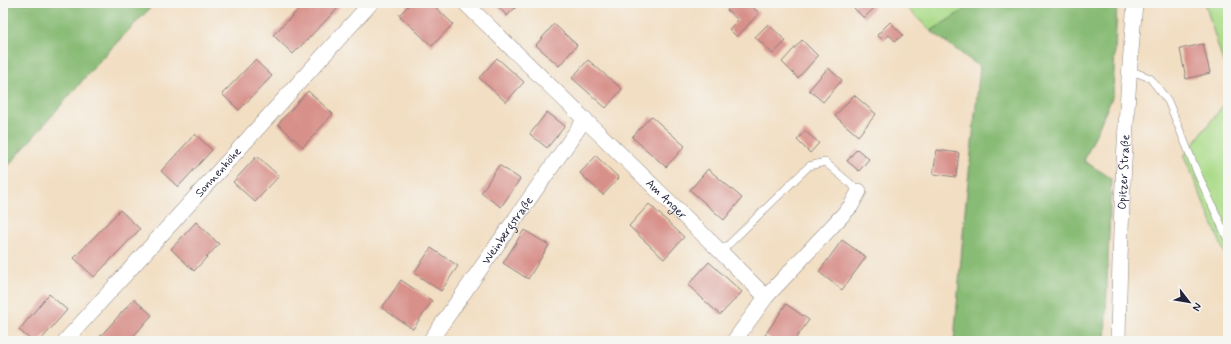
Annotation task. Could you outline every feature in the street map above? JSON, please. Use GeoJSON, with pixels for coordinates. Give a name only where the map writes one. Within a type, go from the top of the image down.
{"type":"FeatureCollection","features":[{"type":"Feature","properties":{"kind":"street","name":"Sonnenhöhe"},"geometry":{"type":"LineString","coordinates":[[65,341],[371,3]]}},
{"type":"Feature","properties":{"kind":"street","name":"Am Anger"},"geometry":{"type":"LineString","coordinates":[[465,3],[766,297]]}},
{"type":"Feature","properties":{"kind":"street","name":"Opitzer Straße"},"geometry":{"type":"LineString","coordinates":[[1118,341],[1119,275],[1129,70],[1135,3]]}},
{"type":"Feature","properties":{"kind":"street","name":"Weinbergstraße"},"geometry":{"type":"LineString","coordinates":[[430,341],[585,119]]}},
{"type":"Feature","properties":{"kind":"street"},"geometry":{"type":"LineString","coordinates":[[734,341],[766,297],[851,206],[859,191]]}},
{"type":"Feature","properties":{"kind":"lane"},"geometry":{"type":"LineString","coordinates":[[1129,70],[1150,78],[1168,101],[1197,172],[1228,240]]}},
{"type":"Feature","properties":{"kind":"lane"},"geometry":{"type":"LineString","coordinates":[[721,252],[809,166],[825,162],[859,191]]}},
{"type":"Feature","properties":{"kind":"green space"},"geometry":{"type":"Polygon","coordinates":[[[3,3],[155,3],[102,58],[3,172],[3,3]]]}},
{"type":"Feature","properties":{"kind":"green space"},"geometry":{"type":"Polygon","coordinates":[[[902,3],[971,3],[970,6],[931,31],[902,3]]]}},
{"type":"Feature","properties":{"kind":"green space"},"geometry":{"type":"Polygon","coordinates":[[[971,3],[1117,3],[1113,95],[1084,161],[1111,178],[1105,341],[954,341],[965,211],[980,67],[931,31],[970,6],[971,3]]]}},
{"type":"Feature","properties":{"kind":"green space"},"geometry":{"type":"Polygon","coordinates":[[[1205,3],[1228,3],[1228,78],[1205,3]]]}},
{"type":"Feature","properties":{"kind":"green space"},"geometry":{"type":"Polygon","coordinates":[[[1228,99],[1228,261],[1184,156],[1228,99]]]}},
{"type":"Feature","properties":{"kind":"building"},"geometry":{"type":"Polygon","coordinates":[[[305,3],[337,3],[340,6],[293,54],[273,35],[305,3]]]}},
{"type":"Feature","properties":{"kind":"building"},"geometry":{"type":"Polygon","coordinates":[[[411,3],[431,3],[453,24],[432,46],[399,15],[411,3]]]}},
{"type":"Feature","properties":{"kind":"building"},"geometry":{"type":"Polygon","coordinates":[[[495,3],[520,3],[507,16],[495,3]]]}},
{"type":"Feature","properties":{"kind":"building"},"geometry":{"type":"Polygon","coordinates":[[[734,3],[748,3],[759,13],[737,37],[729,29],[738,20],[727,10],[734,3]]]}},
{"type":"Feature","properties":{"kind":"building"},"geometry":{"type":"Polygon","coordinates":[[[856,3],[871,3],[875,7],[864,18],[853,7],[856,3]]]}},
{"type":"Feature","properties":{"kind":"building"},"geometry":{"type":"Polygon","coordinates":[[[890,22],[903,35],[895,41],[889,35],[883,40],[877,35],[890,22]]]}},
{"type":"Feature","properties":{"kind":"building"},"geometry":{"type":"Polygon","coordinates":[[[554,24],[577,45],[559,66],[536,45],[554,24]]]}},
{"type":"Feature","properties":{"kind":"building"},"geometry":{"type":"Polygon","coordinates":[[[768,24],[786,41],[773,54],[755,37],[768,24]]]}},
{"type":"Feature","properties":{"kind":"building"},"geometry":{"type":"Polygon","coordinates":[[[802,40],[818,56],[798,78],[782,62],[802,40]]]}},
{"type":"Feature","properties":{"kind":"building"},"geometry":{"type":"Polygon","coordinates":[[[1203,44],[1210,73],[1186,79],[1180,49],[1203,44]]]}},
{"type":"Feature","properties":{"kind":"building"},"geometry":{"type":"Polygon","coordinates":[[[497,58],[524,82],[506,102],[479,78],[497,58]]]}},
{"type":"Feature","properties":{"kind":"building"},"geometry":{"type":"Polygon","coordinates":[[[255,60],[272,76],[239,110],[222,94],[255,60]]]}},
{"type":"Feature","properties":{"kind":"building"},"geometry":{"type":"Polygon","coordinates":[[[588,60],[622,89],[606,108],[572,78],[588,60]]]}},
{"type":"Feature","properties":{"kind":"building"},"geometry":{"type":"Polygon","coordinates":[[[828,68],[842,80],[823,102],[809,90],[828,68]]]}},
{"type":"Feature","properties":{"kind":"building"},"geometry":{"type":"Polygon","coordinates":[[[308,91],[333,114],[303,147],[278,124],[308,91]]]}},
{"type":"Feature","properties":{"kind":"building"},"geometry":{"type":"Polygon","coordinates":[[[854,95],[876,114],[858,136],[835,116],[854,95]]]}},
{"type":"Feature","properties":{"kind":"building"},"geometry":{"type":"Polygon","coordinates":[[[547,112],[565,126],[547,148],[530,134],[547,112]]]}},
{"type":"Feature","properties":{"kind":"building"},"geometry":{"type":"Polygon","coordinates":[[[651,116],[685,146],[666,167],[632,137],[651,116]]]}},
{"type":"Feature","properties":{"kind":"building"},"geometry":{"type":"Polygon","coordinates":[[[805,131],[819,143],[810,153],[797,140],[805,131]]]}},
{"type":"Feature","properties":{"kind":"building"},"geometry":{"type":"Polygon","coordinates":[[[195,134],[212,150],[178,187],[161,171],[195,134]]]}},
{"type":"Feature","properties":{"kind":"building"},"geometry":{"type":"Polygon","coordinates":[[[857,149],[869,159],[859,171],[847,161],[857,149]]]}},
{"type":"Feature","properties":{"kind":"building"},"geometry":{"type":"Polygon","coordinates":[[[937,150],[959,153],[956,177],[933,174],[937,150]]]}},
{"type":"Feature","properties":{"kind":"building"},"geometry":{"type":"Polygon","coordinates":[[[257,156],[279,176],[255,202],[233,182],[257,156]]]}},
{"type":"Feature","properties":{"kind":"building"},"geometry":{"type":"Polygon","coordinates":[[[596,156],[619,178],[603,195],[580,173],[596,156]]]}},
{"type":"Feature","properties":{"kind":"building"},"geometry":{"type":"Polygon","coordinates":[[[499,165],[520,179],[501,207],[481,193],[499,165]]]}},
{"type":"Feature","properties":{"kind":"building"},"geometry":{"type":"Polygon","coordinates":[[[708,169],[742,198],[724,220],[690,190],[708,169]]]}},
{"type":"Feature","properties":{"kind":"building"},"geometry":{"type":"Polygon","coordinates":[[[649,204],[684,237],[664,259],[629,226],[649,204]]]}},
{"type":"Feature","properties":{"kind":"building"},"geometry":{"type":"Polygon","coordinates":[[[120,210],[140,229],[94,277],[74,258],[120,210]]]}},
{"type":"Feature","properties":{"kind":"building"},"geometry":{"type":"Polygon","coordinates":[[[196,222],[219,244],[194,271],[171,249],[196,222]]]}},
{"type":"Feature","properties":{"kind":"building"},"geometry":{"type":"Polygon","coordinates":[[[524,230],[549,245],[528,279],[503,263],[524,230]]]}},
{"type":"Feature","properties":{"kind":"building"},"geometry":{"type":"Polygon","coordinates":[[[842,240],[866,257],[842,290],[819,272],[842,240]]]}},
{"type":"Feature","properties":{"kind":"building"},"geometry":{"type":"Polygon","coordinates":[[[431,248],[458,266],[441,291],[414,273],[431,248]]]}},
{"type":"Feature","properties":{"kind":"building"},"geometry":{"type":"Polygon","coordinates":[[[709,262],[742,292],[720,315],[688,285],[709,262]]]}},
{"type":"Feature","properties":{"kind":"building"},"geometry":{"type":"Polygon","coordinates":[[[401,280],[432,301],[413,329],[382,308],[401,280]]]}},
{"type":"Feature","properties":{"kind":"building"},"geometry":{"type":"Polygon","coordinates":[[[49,294],[67,310],[40,341],[32,341],[19,330],[49,294]]]}},
{"type":"Feature","properties":{"kind":"building"},"geometry":{"type":"Polygon","coordinates":[[[134,299],[152,315],[129,341],[96,341],[134,299]]]}},
{"type":"Feature","properties":{"kind":"building"},"geometry":{"type":"Polygon","coordinates":[[[786,304],[809,320],[794,341],[774,341],[765,335],[786,304]]]}}]}
